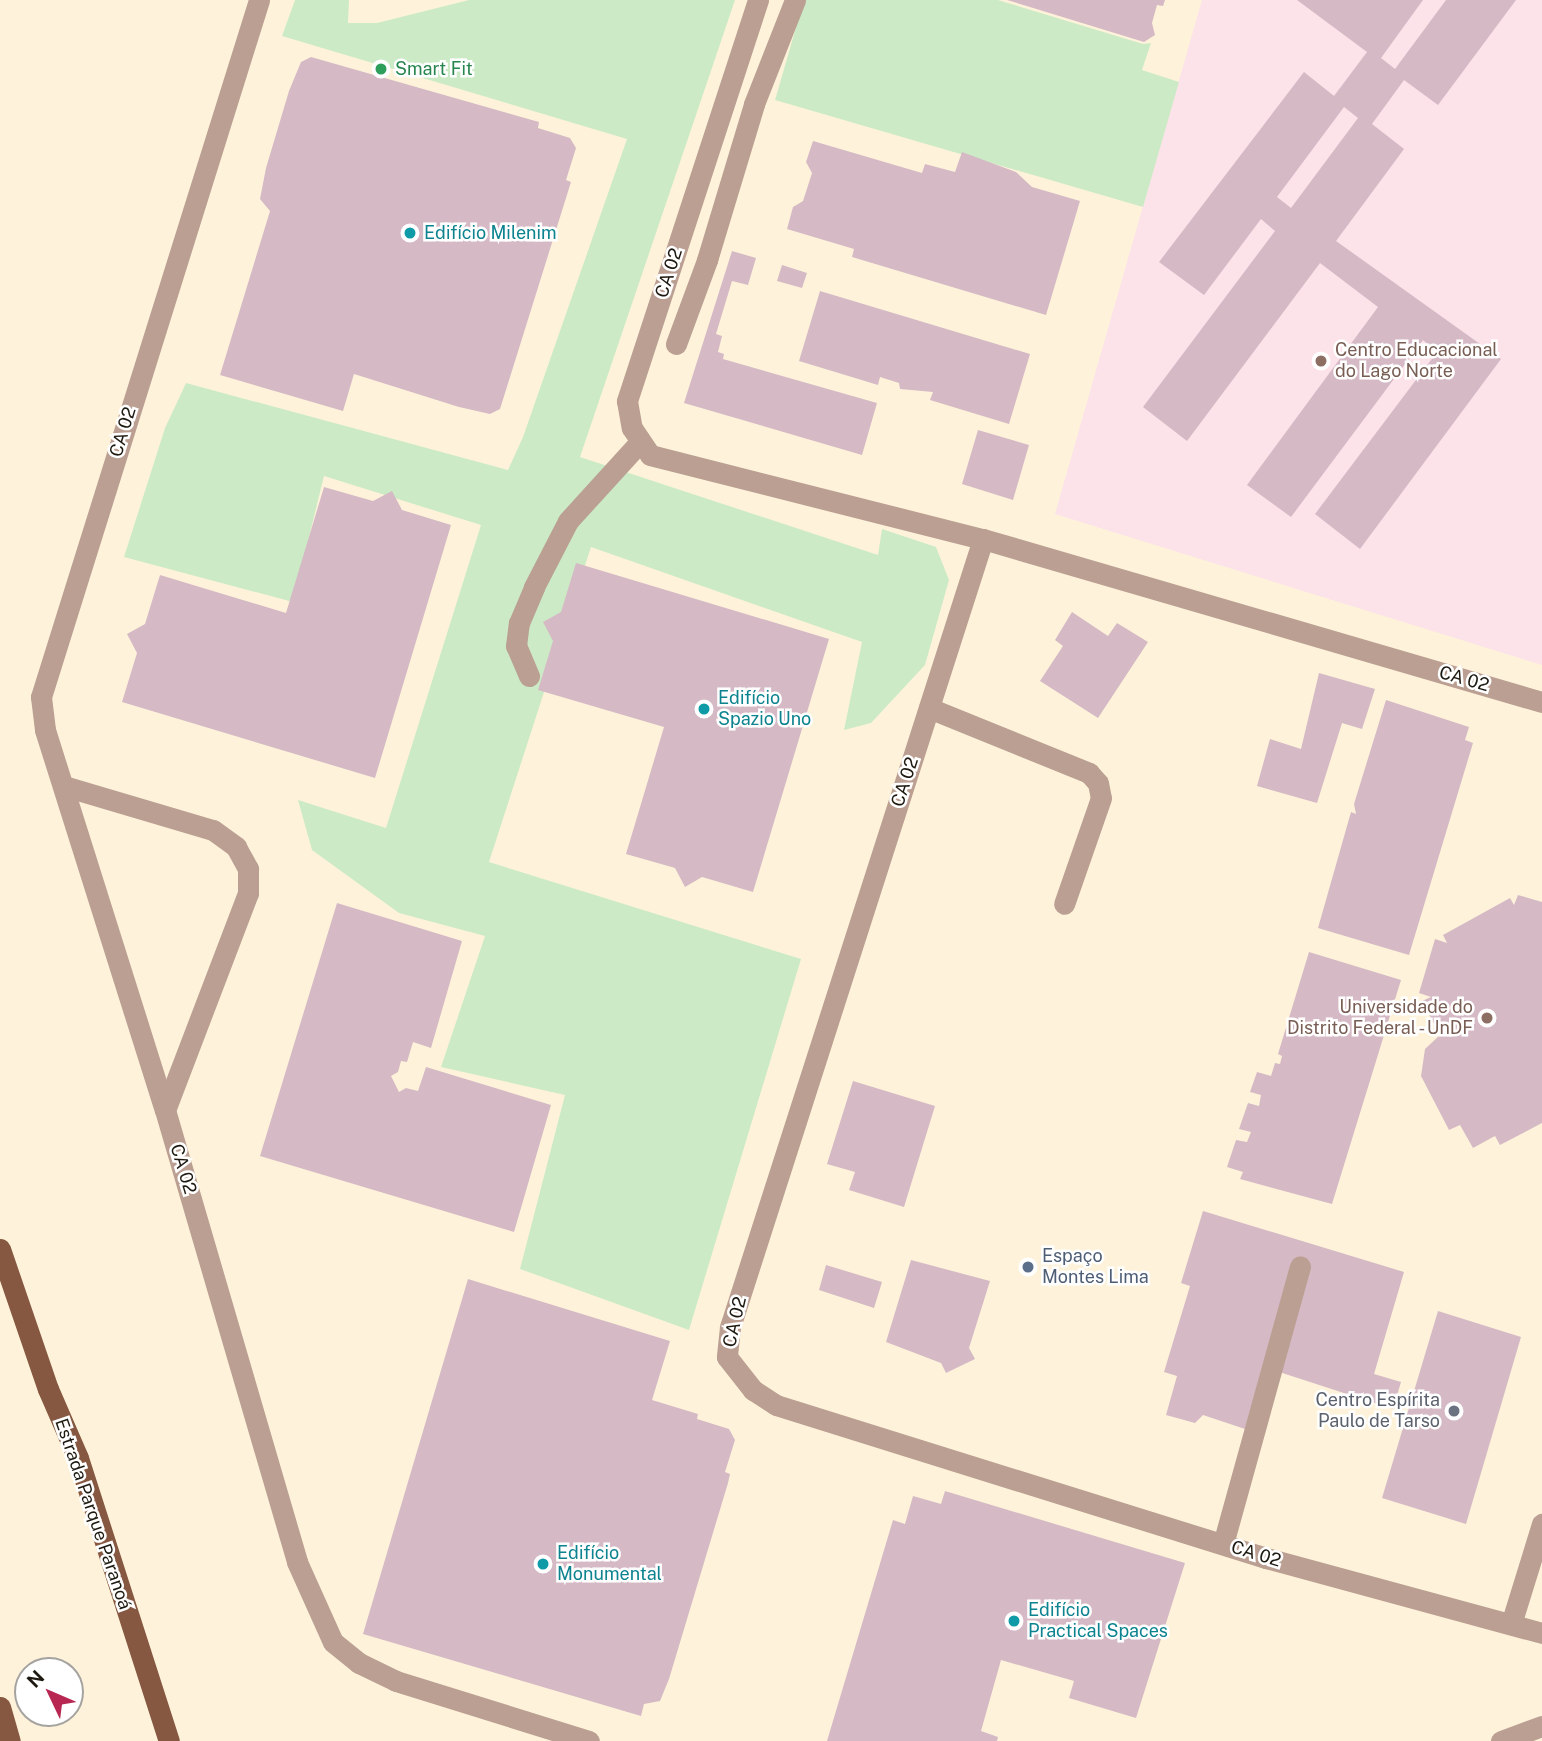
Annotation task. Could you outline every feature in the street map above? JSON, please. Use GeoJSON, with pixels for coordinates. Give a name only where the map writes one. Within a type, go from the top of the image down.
{"type":"FeatureCollection","features":[{"type":"Feature","properties":{"kind":"main road","name":"Estrada Parque Paranoá"},"geometry":{"type":"LineString","coordinates":[[0,1249],[48,1389],[78,1458],[169,1741]]}},
{"type":"Feature","properties":{"kind":"main road"},"geometry":{"type":"LineString","coordinates":[[0,1707],[10,1741]]}},
{"type":"Feature","properties":{"kind":"street","name":"CA 02"},"geometry":{"type":"LineString","coordinates":[[259,0],[41,697],[45,730],[165,1110],[297,1562],[333,1642],[359,1664],[396,1681],[589,1741]]}},
{"type":"Feature","properties":{"kind":"street","name":"CA 02"},"geometry":{"type":"LineString","coordinates":[[758,0],[627,401],[639,443],[650,455],[983,539],[1542,702]]}},
{"type":"Feature","properties":{"kind":"street"},"geometry":{"type":"LineString","coordinates":[[676,344],[707,260],[754,104],[795,0]]}},
{"type":"Feature","properties":{"kind":"street"},"geometry":{"type":"LineString","coordinates":[[529,676],[516,646],[519,623],[534,587],[568,521],[639,443]]}},
{"type":"Feature","properties":{"kind":"street","name":"CA 02"},"geometry":{"type":"LineString","coordinates":[[983,539],[730,1327],[727,1357],[752,1391],[776,1405],[1223,1544],[1542,1633]]}},
{"type":"Feature","properties":{"kind":"street"},"geometry":{"type":"LineString","coordinates":[[929,708],[1089,773],[1098,783],[1101,798],[1065,904]]}},
{"type":"Feature","properties":{"kind":"street"},"geometry":{"type":"LineString","coordinates":[[64,786],[214,830],[236,847],[248,869],[248,893],[165,1110]]}},
{"type":"Feature","properties":{"kind":"street"},"geometry":{"type":"LineString","coordinates":[[1223,1544],[1300,1267]]}},
{"type":"Feature","properties":{"kind":"street"},"geometry":{"type":"LineString","coordinates":[[1511,1625],[1542,1524]]}},
{"type":"Feature","properties":{"kind":"street"},"geometry":{"type":"LineString","coordinates":[[1501,1741],[1542,1726]]}},
{"type":"Feature","properties":{"kind":"shaded area","name":"Centro Educacional do Lago Norte"},"geometry":{"type":"Polygon","coordinates":[[[1202,0],[1542,0],[1542,665],[1055,514],[1202,0]]]}},
{"type":"Feature","properties":{"kind":"green space"},"geometry":{"type":"Polygon","coordinates":[[[295,0],[349,0],[348,23],[377,23],[469,0],[735,0],[580,457],[878,555],[882,529],[936,547],[949,580],[925,665],[871,723],[844,730],[862,642],[591,547],[489,862],[801,959],[689,1330],[520,1269],[565,1095],[441,1067],[485,936],[399,913],[312,850],[298,800],[386,828],[481,525],[324,476],[293,602],[124,557],[165,428],[186,383],[508,470],[523,437],[627,139],[282,36],[295,0]]]}},
{"type":"Feature","properties":{"kind":"green space"},"geometry":{"type":"Polygon","coordinates":[[[804,0],[998,0],[1143,44],[1151,43],[1142,70],[1179,82],[1143,207],[775,100],[804,0]]]}},
{"type":"Feature","properties":{"kind":"building"},"geometry":{"type":"Polygon","coordinates":[[[1007,0],[1165,0],[1163,6],[1157,5],[1152,23],[1155,35],[1144,42],[1007,0]]]}},
{"type":"Feature","properties":{"kind":"building"},"geometry":{"type":"Polygon","coordinates":[[[1297,0],[1423,0],[1381,58],[1395,69],[1446,0],[1516,0],[1438,105],[1404,80],[1372,124],[1404,149],[1336,241],[1501,359],[1360,549],[1315,514],[1437,352],[1423,340],[1291,517],[1247,485],[1378,307],[1320,263],[1187,441],[1143,407],[1275,231],[1261,219],[1204,295],[1159,262],[1304,72],[1334,96],[1367,52],[1297,0]],[[1344,107],[1277,197],[1291,208],[1358,118],[1344,107]]]}},
{"type":"Feature","properties":{"kind":"building","name":"Edifício Milenim"},"geometry":{"type":"Polygon","coordinates":[[[311,57],[539,122],[538,128],[570,138],[576,148],[566,180],[571,182],[500,409],[490,414],[459,407],[354,374],[343,411],[220,375],[270,211],[260,199],[266,168],[289,91],[301,62],[311,57]]]}},
{"type":"Feature","properties":{"kind":"building"},"geometry":{"type":"Polygon","coordinates":[[[813,141],[922,173],[925,164],[955,172],[962,152],[1016,172],[1032,187],[1080,201],[1046,315],[852,257],[854,249],[787,229],[793,207],[803,201],[812,173],[806,162],[813,141]]]}},
{"type":"Feature","properties":{"kind":"building"},"geometry":{"type":"Polygon","coordinates":[[[732,251],[756,258],[748,285],[732,281],[716,334],[722,336],[718,352],[724,354],[723,359],[877,403],[862,455],[684,403],[732,251]]]}},
{"type":"Feature","properties":{"kind":"building"},"geometry":{"type":"Polygon","coordinates":[[[782,265],[807,273],[802,288],[777,281],[782,265]]]}},
{"type":"Feature","properties":{"kind":"building"},"geometry":{"type":"Polygon","coordinates":[[[820,291],[1030,354],[1009,424],[930,400],[933,392],[900,389],[899,383],[880,377],[878,385],[799,361],[820,291]]]}},
{"type":"Feature","properties":{"kind":"building"},"geometry":{"type":"Polygon","coordinates":[[[978,430],[1029,445],[1013,500],[962,484],[978,430]]]}},
{"type":"Feature","properties":{"kind":"building"},"geometry":{"type":"Polygon","coordinates":[[[324,487],[373,501],[392,491],[402,510],[451,525],[375,778],[122,702],[137,653],[127,634],[145,624],[160,575],[286,613],[324,487]]]}},
{"type":"Feature","properties":{"kind":"building","name":"Edifício Spazio Uno"},"geometry":{"type":"Polygon","coordinates":[[[576,563],[829,639],[753,892],[702,877],[685,887],[675,868],[626,854],[664,727],[538,690],[553,641],[543,622],[561,612],[576,563]]]}},
{"type":"Feature","properties":{"kind":"building"},"geometry":{"type":"Polygon","coordinates":[[[1072,612],[1108,636],[1117,623],[1148,642],[1098,718],[1040,681],[1063,646],[1055,640],[1072,612]]]}},
{"type":"Feature","properties":{"kind":"building"},"geometry":{"type":"Polygon","coordinates":[[[1319,673],[1375,689],[1362,729],[1342,723],[1317,803],[1257,786],[1270,739],[1301,749],[1319,673]]]}},
{"type":"Feature","properties":{"kind":"building"},"geometry":{"type":"Polygon","coordinates":[[[1386,700],[1469,727],[1465,740],[1473,743],[1409,955],[1318,928],[1351,812],[1356,814],[1354,804],[1386,700]]]}},
{"type":"Feature","properties":{"kind":"building","name":"Universidade do Distrito Federal - UnDF"},"geometry":{"type":"Polygon","coordinates":[[[1518,895],[1542,902],[1542,1123],[1500,1145],[1495,1136],[1473,1148],[1460,1125],[1449,1130],[1421,1076],[1425,1049],[1440,1035],[1422,1001],[1431,997],[1419,993],[1435,939],[1447,943],[1443,935],[1510,898],[1514,905],[1518,895]]]}},
{"type":"Feature","properties":{"kind":"building"},"geometry":{"type":"Polygon","coordinates":[[[337,903],[462,941],[431,1048],[413,1042],[407,1062],[401,1061],[398,1072],[391,1076],[399,1092],[406,1088],[418,1091],[426,1067],[551,1105],[514,1232],[260,1156],[337,903]]]}},
{"type":"Feature","properties":{"kind":"building"},"geometry":{"type":"Polygon","coordinates":[[[1309,952],[1401,980],[1332,1204],[1240,1179],[1243,1172],[1227,1167],[1236,1140],[1247,1142],[1251,1132],[1239,1129],[1248,1103],[1259,1106],[1261,1095],[1250,1092],[1257,1072],[1271,1076],[1275,1063],[1280,1064],[1282,1056],[1278,1054],[1309,952]]]}},
{"type":"Feature","properties":{"kind":"building"},"geometry":{"type":"Polygon","coordinates":[[[853,1081],[935,1106],[904,1207],[849,1190],[855,1172],[827,1164],[853,1081]]]}},
{"type":"Feature","properties":{"kind":"building"},"geometry":{"type":"Polygon","coordinates":[[[1203,1211],[1404,1272],[1374,1374],[1401,1382],[1393,1409],[1264,1367],[1245,1429],[1203,1415],[1195,1423],[1166,1415],[1177,1376],[1164,1372],[1190,1286],[1181,1283],[1203,1211]]]}},
{"type":"Feature","properties":{"kind":"building"},"geometry":{"type":"Polygon","coordinates":[[[911,1260],[990,1281],[969,1348],[975,1359],[946,1373],[941,1363],[886,1342],[911,1260]]]}},
{"type":"Feature","properties":{"kind":"building"},"geometry":{"type":"Polygon","coordinates":[[[826,1265],[882,1282],[874,1308],[819,1290],[826,1265]]]}},
{"type":"Feature","properties":{"kind":"building","name":"Edifício Monumental"},"geometry":{"type":"Polygon","coordinates":[[[468,1279],[670,1341],[652,1400],[698,1414],[697,1419],[729,1429],[735,1440],[725,1472],[730,1474],[728,1483],[669,1679],[660,1701],[644,1704],[641,1716],[363,1634],[468,1279]]]}},
{"type":"Feature","properties":{"kind":"building","name":"Centro Espírita Paulo de Tarso"},"geometry":{"type":"Polygon","coordinates":[[[1438,1311],[1521,1337],[1466,1524],[1382,1498],[1438,1311]]]}},
{"type":"Feature","properties":{"kind":"building","name":"Edifício Practical Spaces"},"geometry":{"type":"Polygon","coordinates":[[[945,1491],[1185,1563],[1136,1718],[1069,1698],[1074,1681],[1001,1660],[981,1731],[998,1737],[997,1741],[827,1741],[893,1520],[905,1524],[913,1496],[941,1504],[945,1491]]]}},
{"type":"Feature","properties":{"kind":"place","name":"Smart Fit"},"geometry":{"type":"Point","coordinates":[381,69]}},
{"type":"Feature","properties":{"kind":"place","name":"Edifício Milenim"},"geometry":{"type":"Point","coordinates":[410,233]}},
{"type":"Feature","properties":{"kind":"place","name":"Centro Educacional do Lago Norte"},"geometry":{"type":"Point","coordinates":[1321,361]}},
{"type":"Feature","properties":{"kind":"place","name":"Edifício Spazio Uno"},"geometry":{"type":"Point","coordinates":[704,709]}},
{"type":"Feature","properties":{"kind":"place","name":"Universidade do Distrito Federal - UnDF"},"geometry":{"type":"Point","coordinates":[1487,1018]}},
{"type":"Feature","properties":{"kind":"place","name":"Espaço Montes Lima"},"geometry":{"type":"Point","coordinates":[1028,1267]}},
{"type":"Feature","properties":{"kind":"place","name":"Centro Espírita Paulo de Tarso"},"geometry":{"type":"Point","coordinates":[1454,1411]}},
{"type":"Feature","properties":{"kind":"place","name":"Edifício Monumental"},"geometry":{"type":"Point","coordinates":[543,1564]}},
{"type":"Feature","properties":{"kind":"place","name":"Edifício Practical Spaces"},"geometry":{"type":"Point","coordinates":[1014,1621]}}]}
